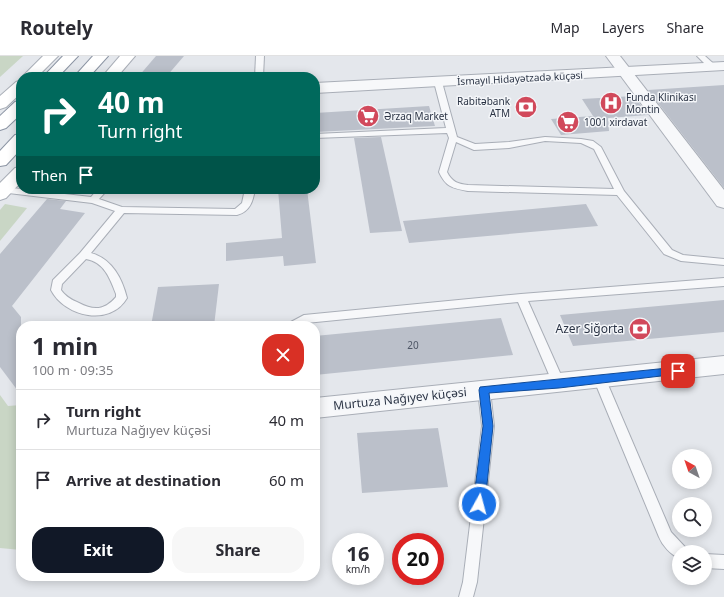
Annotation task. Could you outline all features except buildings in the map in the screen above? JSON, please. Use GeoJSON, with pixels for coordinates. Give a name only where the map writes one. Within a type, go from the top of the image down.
{"type":"FeatureCollection","features":[{"type":"Feature","properties":{"kind":"main road"},"geometry":{"type":"LineString","coordinates":[[34,72],[51,56]]}},
{"type":"Feature","properties":{"kind":"main road"},"geometry":{"type":"LineString","coordinates":[[55,72],[71,56]]}},
{"type":"Feature","properties":{"kind":"main road"},"geometry":{"type":"LineString","coordinates":[[86,72],[101,56]]}},
{"type":"Feature","properties":{"kind":"main road"},"geometry":{"type":"LineString","coordinates":[[114,72],[128,56]]}},
{"type":"Feature","properties":{"kind":"main road"},"geometry":{"type":"LineString","coordinates":[[0,104],[16,89]]}},
{"type":"Feature","properties":{"kind":"main road"},"geometry":{"type":"LineString","coordinates":[[0,126],[16,110]]}},
{"type":"Feature","properties":{"kind":"main road"},"geometry":{"type":"LineString","coordinates":[[0,161],[16,144]]}},
{"type":"Feature","properties":{"kind":"main road"},"geometry":{"type":"LineString","coordinates":[[2,192],[16,177]]}},
{"type":"Feature","properties":{"kind":"street"},"geometry":{"type":"LineString","coordinates":[[613,56],[724,202]]}},
{"type":"Feature","properties":{"kind":"street","name":"İsmayıl Hidayətzadə küçəsi"},"geometry":{"type":"LineString","coordinates":[[320,88],[624,71],[713,63]]}},
{"type":"Feature","properties":{"kind":"street","name":"Murtuza Nağıyev küçəsi"},"geometry":{"type":"LineString","coordinates":[[320,407],[484,390],[600,380],[724,365]]}},
{"type":"Feature","properties":{"kind":"lane"},"geometry":{"type":"LineString","coordinates":[[259,72],[260,56]]}},
{"type":"Feature","properties":{"kind":"lane"},"geometry":{"type":"LineString","coordinates":[[438,82],[452,134],[443,172],[447,180],[455,186],[468,188],[620,192]]}},
{"type":"Feature","properties":{"kind":"lane"},"geometry":{"type":"LineString","coordinates":[[320,136],[452,134],[474,147],[509,145],[545,140],[590,143],[597,147],[620,192],[661,246],[668,252],[681,258],[724,262]]}},
{"type":"Feature","properties":{"kind":"lane"},"geometry":{"type":"LineString","coordinates":[[2,192],[16,193]]}},
{"type":"Feature","properties":{"kind":"lane"},"geometry":{"type":"LineString","coordinates":[[25,194],[93,200],[121,210],[237,212],[243,210],[247,204],[249,194]]}},
{"type":"Feature","properties":{"kind":"lane"},"geometry":{"type":"LineString","coordinates":[[93,200],[98,194]]}},
{"type":"Feature","properties":{"kind":"lane"},"geometry":{"type":"LineString","coordinates":[[84,255],[100,260],[105,264],[121,290],[122,298],[116,306],[105,311],[87,313],[63,300],[58,295],[56,290],[57,283],[84,255],[121,210]]}},
{"type":"Feature","properties":{"kind":"lane"},"geometry":{"type":"LineString","coordinates":[[301,321],[304,319],[521,298],[724,282]]}},
{"type":"Feature","properties":{"kind":"lane"},"geometry":{"type":"LineString","coordinates":[[521,298],[559,384]]}},
{"type":"Feature","properties":{"kind":"lane"},"geometry":{"type":"LineString","coordinates":[[600,380],[666,537],[673,545]]}},
{"type":"Feature","properties":{"kind":"lane"},"geometry":{"type":"LineString","coordinates":[[466,597],[470,582],[488,426],[484,390]]}},
{"type":"Feature","properties":{"kind":"lane"},"geometry":{"type":"LineString","coordinates":[[712,561],[724,562]]}},
{"type":"Feature","properties":{"kind":"green space"},"geometry":{"type":"Polygon","coordinates":[[[0,56],[23,56],[0,77],[0,56]]]}},
{"type":"Feature","properties":{"kind":"green space"},"geometry":{"type":"Polygon","coordinates":[[[5,204],[27,208],[0,241],[0,210],[5,204]]]}},
{"type":"Feature","properties":{"kind":"green space"},"geometry":{"type":"Polygon","coordinates":[[[0,395],[8,406],[16,405],[16,550],[0,548],[0,395]]]}},
{"type":"Feature","properties":{"kind":"place","name":"Funda Klinikası Montin"},"geometry":{"type":"Point","coordinates":[611,103]}},
{"type":"Feature","properties":{"kind":"place","name":"Rabitəbank ATM"},"geometry":{"type":"Point","coordinates":[526,107]}},
{"type":"Feature","properties":{"kind":"place","name":"Ərzaq Market"},"geometry":{"type":"Point","coordinates":[368,116]}},
{"type":"Feature","properties":{"kind":"place","name":"1001 xirdavat"},"geometry":{"type":"Point","coordinates":[568,122]}},
{"type":"Feature","properties":{"kind":"place","name":"Azer Siğorta"},"geometry":{"type":"Point","coordinates":[640,329]}},
{"type":"Feature","properties":{"kind":"route"},"geometry":{"type":"LineString","coordinates":[[479,504],[488,426],[484,390],[600,380],[678,371]]}}]}
